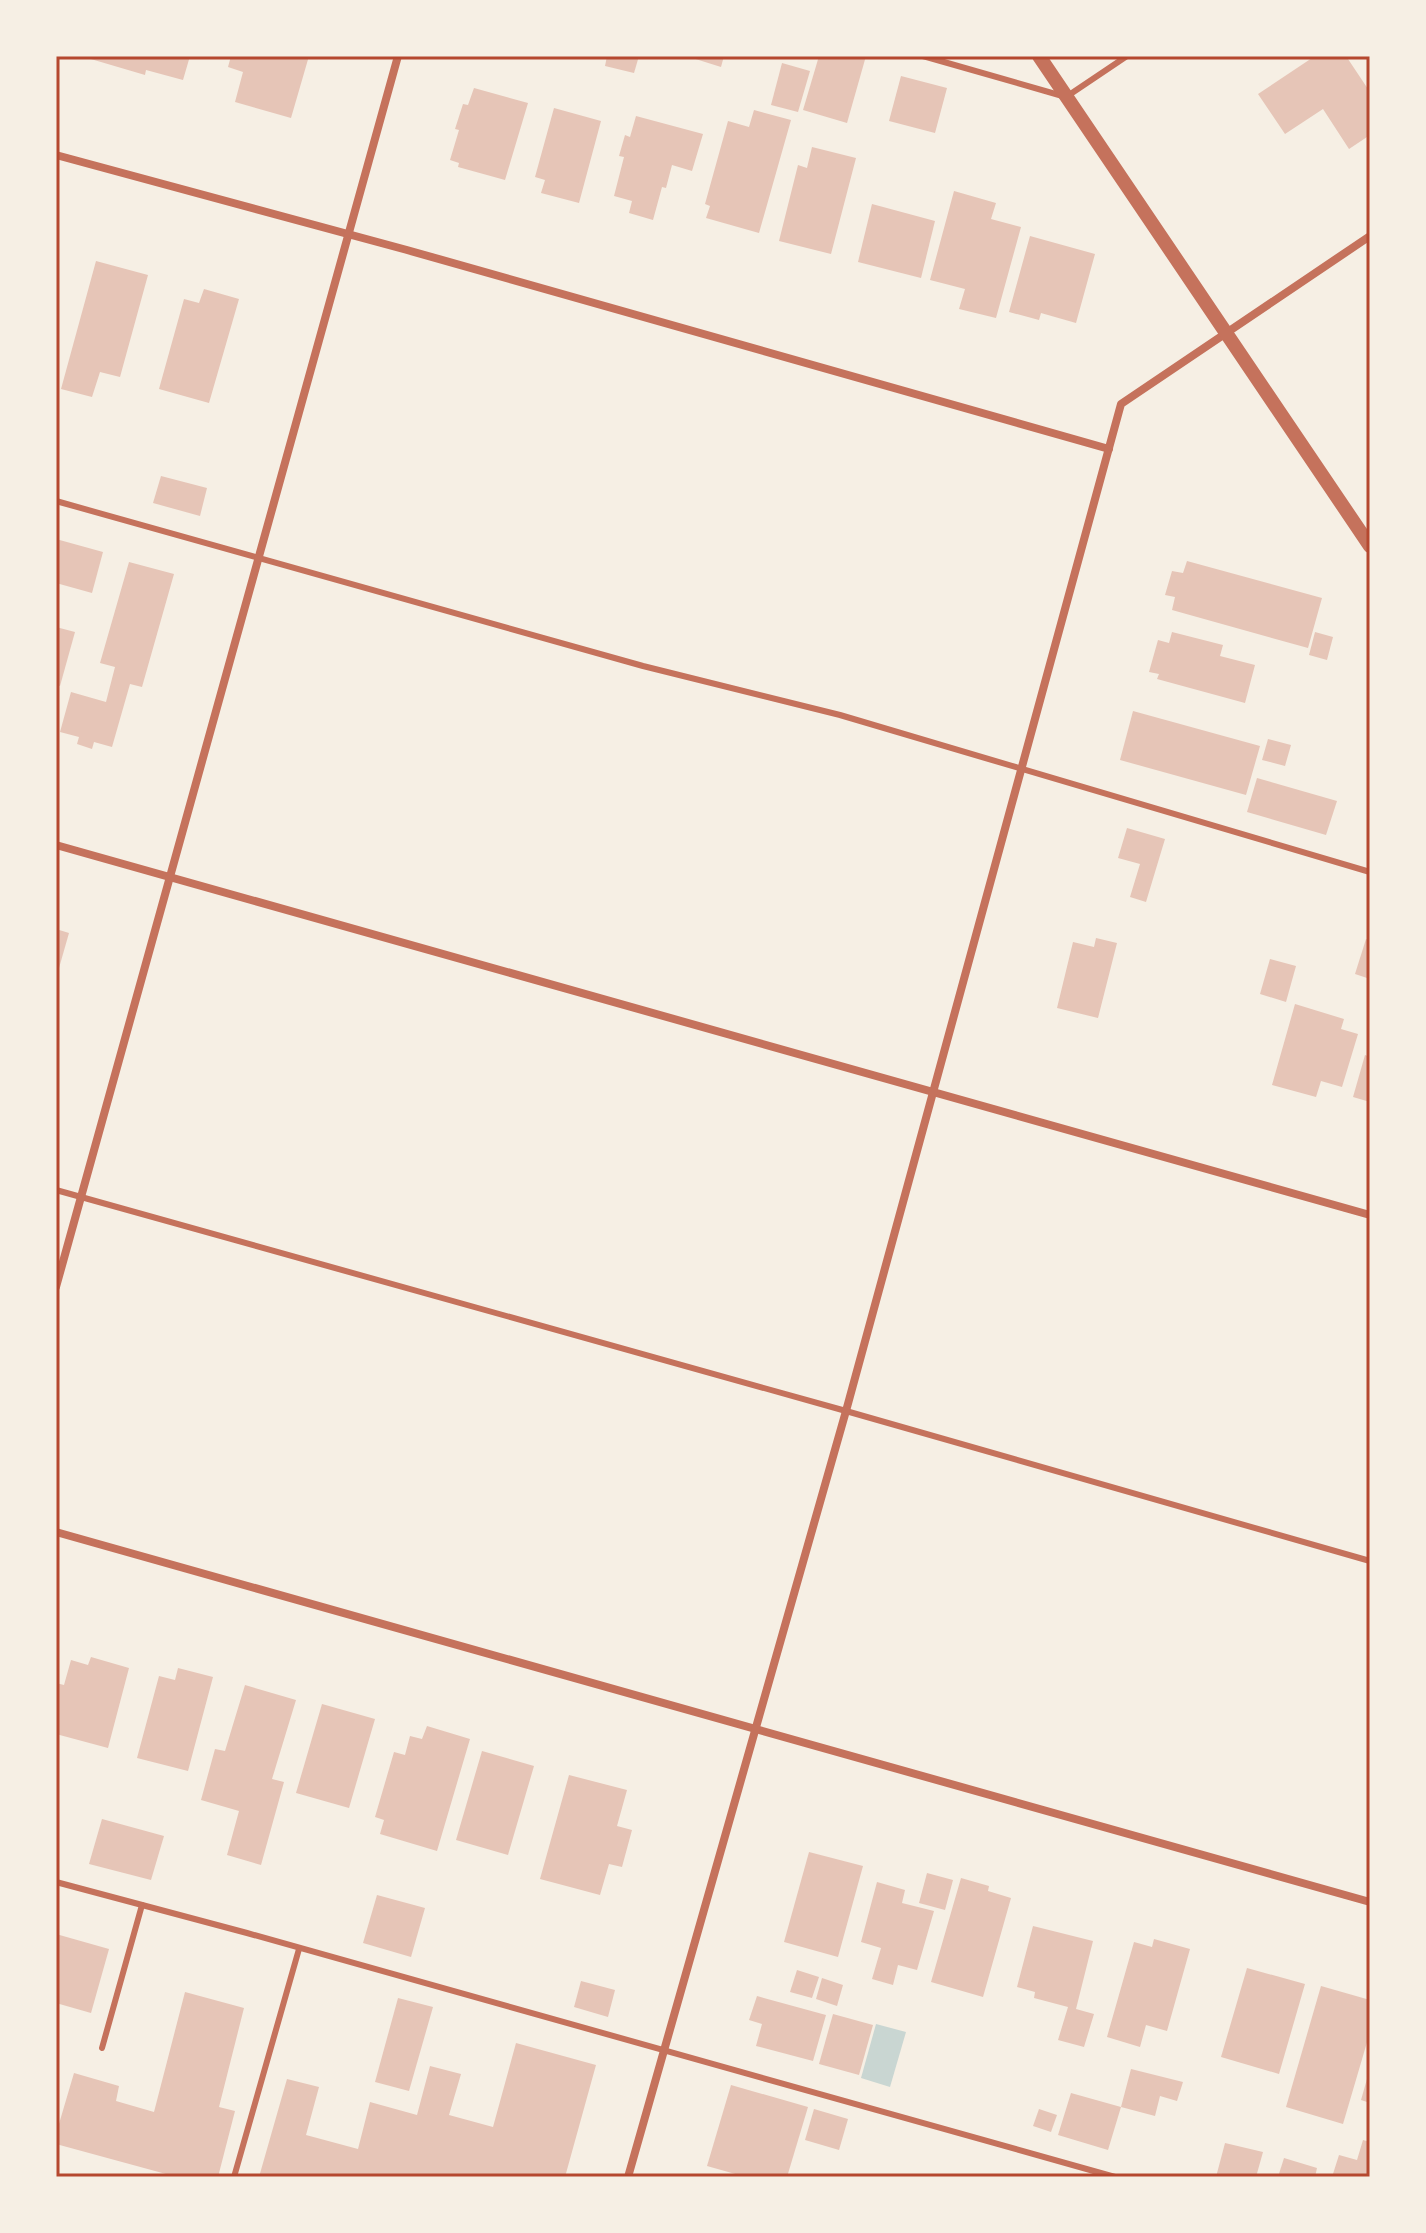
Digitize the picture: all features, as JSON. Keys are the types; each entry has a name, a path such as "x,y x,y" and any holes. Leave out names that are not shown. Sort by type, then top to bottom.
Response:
{"street":[{"path":"56,1287 398,56"},
{"path":"1039,56 1370,546"},
{"path":"56,155 1109,449"},
{"path":"628,2177 846,1411 1121,404 1370,236"},
{"path":"56,845 1370,1215"},
{"path":"56,1532 1370,1902"}],"lane":[{"path":"923,56 1066,97 1127,56"},
{"path":"56,501 643,666 840,715 1370,872"},
{"path":"56,1190 1370,1561"},
{"path":"56,1882 1115,2177"},
{"path":"102,2048 142,1905"},
{"path":"234,2177 299,1949"}],"shaded area":[{"path":"876,2024 906,2032 890,2087 861,2078"}],"building":[{"path":"190,56 183,80 146,70 145,75 84,57"},
{"path":"231,56 309,56 291,118 235,102 243,72 228,67"},
{"path":"607,56 639,56 634,73 605,66"},
{"path":"686,56 724,56 721,67"},
{"path":"819,56 866,56 847,123 803,110"},
{"path":"1315,56 1346,56 1370,92 1370,135 1349,149 1323,109 1285,134 1258,94"},
{"path":"782,63 810,71 798,112 771,105"},
{"path":"901,76 947,88 935,133 889,121"},
{"path":"474,88 528,103 505,180 458,167 459,163 450,160 463,104 468,105"},
{"path":"554,108 601,121 579,203 541,193 545,180 535,177"},
{"path":"754,110 791,120 759,233 706,218 710,206 705,204 728,121 749,127"},
{"path":"636,116 703,134 692,171 672,165 653,220 629,213 632,201 614,196 624,157 619,156 625,135 630,137"},
{"path":"812,147 856,158 831,254 779,241 798,165 807,168"},
{"path":"954,191 996,203 991,219 1021,227 996,318 959,309 965,289 930,280"},
{"path":"872,204 935,221 921,278 858,262"},
{"path":"1030,236 1095,254 1076,323 1041,313 1039,320 1009,312"},
{"path":"96,261 148,275 120,377 100,372 92,397 61,389"},
{"path":"204,289 239,299 209,403 159,389 184,299 199,303"},
{"path":"161,476 207,488 200,516 153,503"},
{"path":"56,539 103,552 92,593 56,583"},
{"path":"1187,561 1322,598 1308,648 1172,610 1175,597 1165,595 1172,571 1183,573"},
{"path":"129,562 174,574 142,687 130,684 112,747 94,742 92,749 77,744 79,737 60,732 71,692 106,702 115,667 100,663"},
{"path":"56,627 75,632 60,686 56,685"},
{"path":"1172,632 1223,645 1220,656 1255,665 1245,703 1157,679 1159,674 1149,672 1158,640 1169,643"},
{"path":"1315,632 1333,637 1327,660 1309,655"},
{"path":"1133,711 1260,746 1246,795 1120,760"},
{"path":"1268,739 1291,745 1285,766 1262,760"},
{"path":"1257,778 1337,801 1326,835 1247,812"},
{"path":"1127,828 1165,839 1146,902 1130,897 1140,864 1118,858"},
{"path":"56,929 69,933 57,975 56,975"},
{"path":"1096,938 1117,943 1098,1018 1057,1008 1073,942 1094,947"},
{"path":"1366,939 1370,941 1370,979 1355,974"},
{"path":"1270,959 1296,966 1286,1002 1260,994"},
{"path":"1295,1004 1344,1019 1341,1029 1358,1034 1342,1087 1321,1081 1316,1097 1272,1085"},
{"path":"1365,1055 1370,1057 1370,1102 1353,1097"},
{"path":"91,1657 129,1668 108,1748 56,1734 56,1683 64,1685 71,1660 88,1665"},
{"path":"178,1668 213,1677 188,1771 137,1758 159,1676 175,1680"},
{"path":"245,1685 296,1700 272,1779 284,1782 261,1865 227,1855 239,1811 201,1800 215,1749 225,1751"},
{"path":"322,1704 375,1719 349,1808 296,1793"},
{"path":"427,1726 470,1739 437,1851 380,1834 384,1820 375,1817 394,1752 405,1755 410,1736 422,1739"},
{"path":"482,1751 534,1766 508,1855 456,1840"},
{"path":"569,1775 627,1790 617,1826 632,1830 622,1867 609,1864 600,1895 540,1879"},
{"path":"102,1819 164,1836 151,1880 89,1864"},
{"path":"809,1852 863,1866 838,1957 784,1942"},
{"path":"927,1873 953,1880 945,1910 919,1903"},
{"path":"961,1878 989,1886 988,1891 1011,1898 983,1997 931,1982"},
{"path":"877,1882 905,1890 902,1903 934,1911 917,1970 898,1965 893,1985 872,1979 881,1948 861,1942"},
{"path":"377,1895 425,1908 411,1957 363,1943"},
{"path":"1033,1926 1093,1941 1076,2009 1094,2014 1084,2047 1058,2040 1068,2007 1034,1998 1035,1992 1017,1987"},
{"path":"56,1934 109,1949 91,2013 56,2003"},
{"path":"1154,1939 1190,1949 1167,2031 1146,2025 1140,2047 1107,2037 1134,1942 1152,1947"},
{"path":"1247,1968 1305,1984 1279,2074 1221,2057"},
{"path":"797,1970 819,1977 812,1998 790,1992"},
{"path":"822,1978 843,1985 837,2006 816,1999"},
{"path":"581,1981 615,1990 608,2017 574,2007"},
{"path":"1321,1986 1370,2000 1370,2032 1343,2124 1286,2107"},
{"path":"185,1992 244,2008 219,2107 235,2111 218,2177 177,2177 56,2144 56,2134 74,2073 119,2086 116,2101 154,2112"},
{"path":"757,1996 826,2015 813,2061 756,2046 762,2024 749,2020"},
{"path":"398,1998 433,2007 409,2091 375,2082"},
{"path":"833,2014 873,2025 859,2075 819,2064"},
{"path":"516,2043 596,2065 565,2177 259,2177 287,2079 319,2087 306,2135 358,2149 370,2102 417,2115 430,2066 461,2074 449,2115 493,2127"},
{"path":"1131,2069 1183,2082 1177,2101 1160,2096 1155,2116 1121,2107"},
{"path":"1370,2072 1370,2103 1361,2100"},
{"path":"731,2085 808,2107 787,2177 746,2177 707,2166"},
{"path":"1071,2093 1121,2107 1108,2150 1058,2135"},
{"path":"814,2109 848,2119 839,2150 805,2140"},
{"path":"1039,2109 1057,2115 1051,2132 1033,2126"},
{"path":"1363,2140 1370,2142 1370,2177 1332,2177 1339,2155 1357,2160"},
{"path":"1225,2143 1263,2152 1256,2177 1216,2177"},
{"path":"1284,2158 1317,2168 1315,2177 1278,2177"}]}
